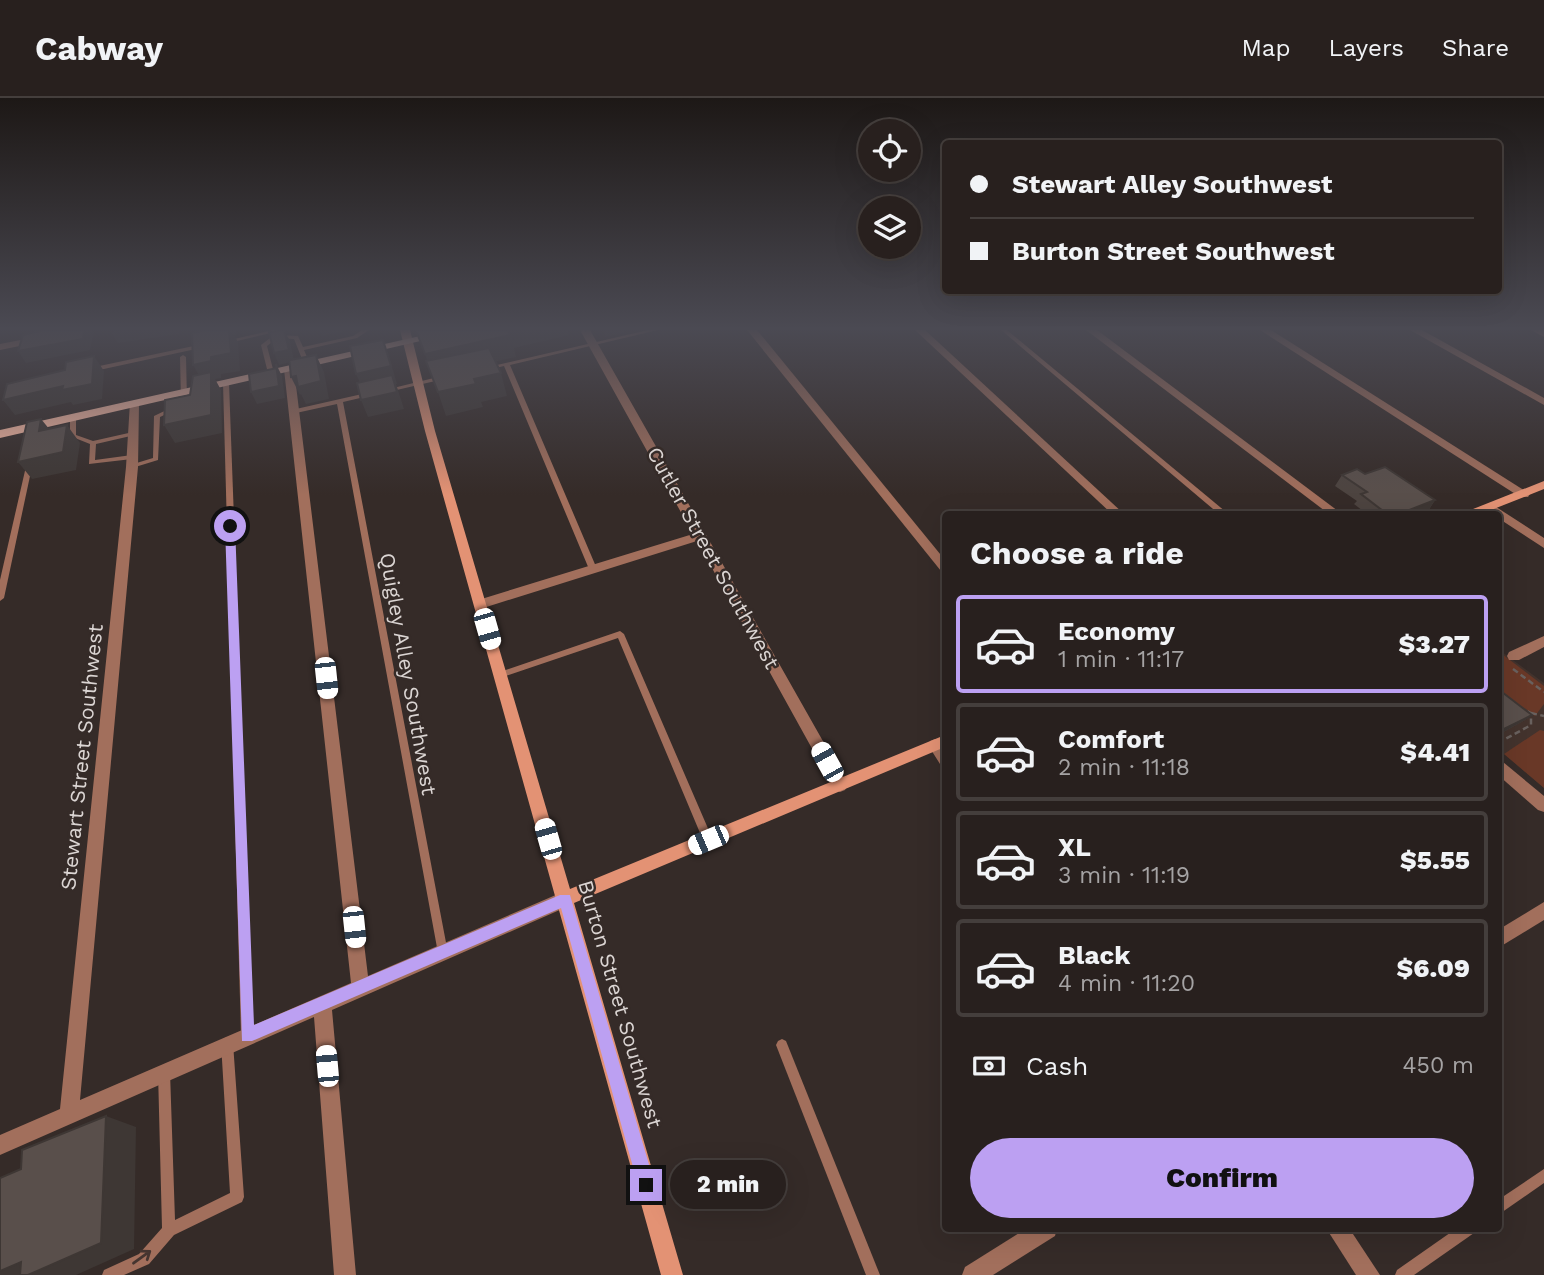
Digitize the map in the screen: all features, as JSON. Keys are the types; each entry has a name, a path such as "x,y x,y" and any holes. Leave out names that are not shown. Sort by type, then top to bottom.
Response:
{"main road":[{"path":"0,435 37,430 74,418 218,385"},
{"name":"Burton Street Southwest","path":"418,385 672,1275"},
{"path":"1480,511 1544,485"},
{"path":"565,899 940,743"}],"street":[{"path":"292,385 361,989"},
{"name":"Cutler Street Southwest","path":"616,385 840,785"},
{"path":"797,385 942,564"},
{"path":"979,385 1115,511"},
{"path":"1164,385 1332,511"},
{"path":"1352,385 1524,494"},
{"path":"1513,385 1544,402"},
{"name":"Stewart Street Southwest","path":"69,1114 132,461 134,404"},
{"path":"1490,507 1496,511"},
{"path":"1502,515 1544,544"},
{"path":"480,604 700,536"},
{"path":"1514,656 1544,641"},
{"path":"1502,768 1544,805"},
{"path":"0,1145 227,1043 361,989 565,899"},
{"path":"1502,937 1544,911"},
{"path":"322,1005 345,1275"},
{"path":"973,1275 1041,1232"},
{"path":"1339,1232 1369,1275"}],"lane":[{"path":"93,443 91,463 156,459 157,416 184,405 184,385"},
{"path":"226,385 247,1036"},
{"path":"296,411 409,385"},
{"path":"515,385 593,569"},
{"path":"1069,385 1219,511"},
{"name":"Quigley Alley Southwest","path":"340,401 443,953"},
{"path":"74,418 73,436 93,443 133,434"},
{"path":"0,598 31,458"},
{"path":"500,675 620,634 708,840"},
{"path":"109,1275 144,1258 169,1230 237,1196 227,1043"},
{"path":"782,1045 873,1275"},
{"path":"164,1072 169,1230"},
{"path":"1502,1205 1544,1175"},
{"path":"1402,1275 1463,1232"}],"path":[{"path":"1528,681 1544,692"},
{"path":"1517,706 1544,716"},
{"path":"1502,741 1531,725 1531,713"}],"shaded area":[{"path":"1502,652 1544,683 1544,788 1502,755"},
{"path":"1502,654 1544,686 1544,704 1535,716 1502,694"},
{"path":"1540,730 1544,731 1544,788 1504,754"}],"building":[{"path":"7,385 87,385 62,390 63,386 3,400"},
{"path":"192,385 211,385 211,415 164,425 165,400 190,395"},
{"path":"250,385 279,385 279,386 251,392"},
{"path":"357,385 395,385 397,392 361,400"},
{"path":"435,385 472,385 438,392"},
{"path":"41,419 39,431 67,425 63,452 18,462 27,422"},
{"path":"1385,467 1435,500 1407,511 1383,511 1361,494 1367,492 1342,475 1357,469 1365,474"},
{"path":"1502,692 1532,715 1502,728"},
{"path":"106,1116 101,1243 28,1275 20,1275 21,1262 0,1271 0,1178 21,1169 22,1150"}],"route":[{"path":"230,526 247,1036 565,899 646,1185"}]}
